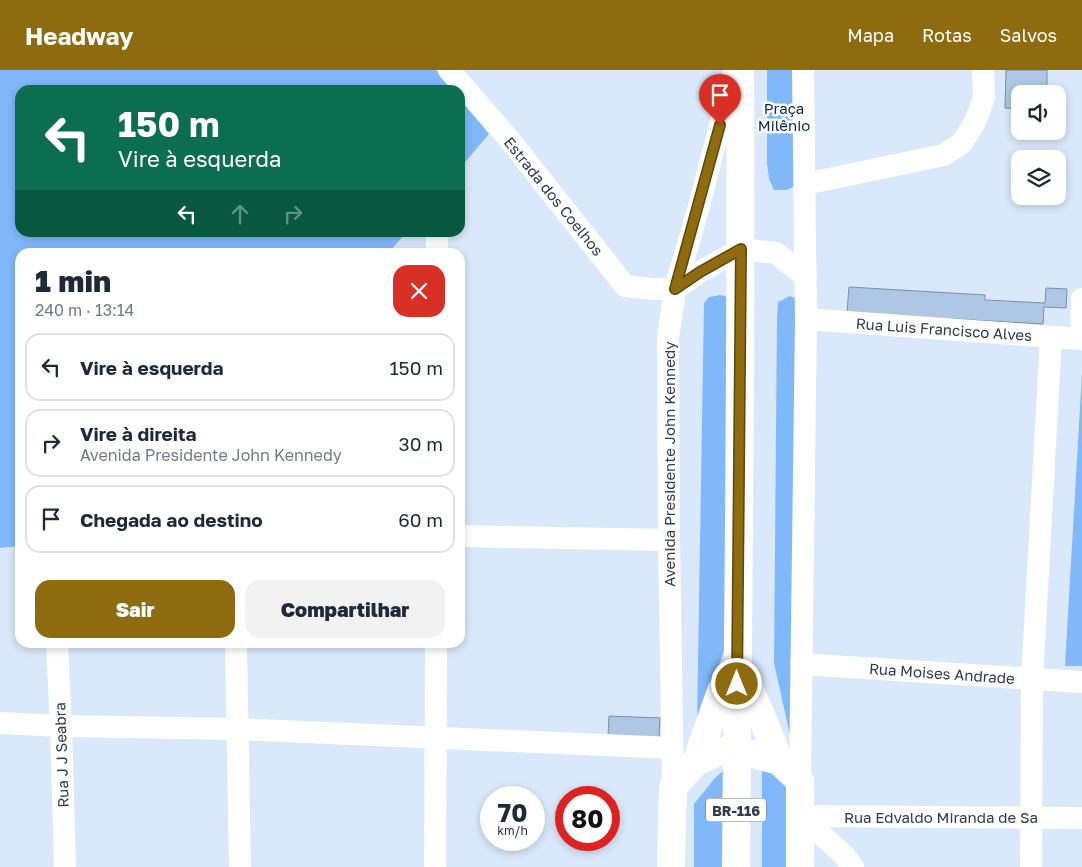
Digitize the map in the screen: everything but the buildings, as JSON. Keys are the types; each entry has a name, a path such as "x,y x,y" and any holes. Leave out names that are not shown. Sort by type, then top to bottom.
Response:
{"main road":[{"name":"BR-116","path":"736,867 741,249 740,70"},
{"path":"696,762 721,691 737,668 751,689 779,761 800,781 800,867"},
{"path":"673,787 696,762 719,750 779,761"},
{"name":"Avenida Presidente John Kennedy","path":"672,867 673,787"}],"street":[{"name":"Estrada dos Coelhos","path":"449,70 462,85"},
{"name":"Avenida Presidente John Kennedy","path":"673,787 668,338 675,289 734,70"},
{"path":"800,781 806,319 803,70"},
{"path":"805,184 944,156 962,143 975,122 984,98 983,70"},
{"name":"Estrada dos Coelhos","path":"465,88 509,139 625,286 675,289"},
{"path":"675,289 700,272 741,249 776,253 806,277"},
{"path":"1081,339 1082,299"},
{"name":"Rua Luis Francisco Alves","path":"806,319 1081,339"},
{"path":"1031,867 1032,679 1051,337"},
{"path":"465,536 669,540"},
{"name":"Rua J J Seabra","path":"56,648 61,726 65,867"},
{"path":"236,648 240,867"},
{"path":"435,867 436,648"},
{"name":"Rua Moises Andrade","path":"801,664 1082,682"},
{"path":"0,723 237,729 672,748"},
{"path":"800,816 844,855 853,867"},
{"name":"Rua Edvaldo Miranda de Sa","path":"800,816 1082,818"}],"green space":[{"path":"0,70 436,70 449,85 15,85 15,237 402,237 393,248 15,248 15,546 0,548"},
{"name":"Praça Milênio","path":"767,70 802,70 795,186 787,190 774,190 769,179 767,163"},
{"path":"465,105 489,134 465,162"},
{"path":"720,295 728,297 733,305 724,651 697,724 704,303 709,297"},
{"path":"790,296 803,302 790,735 774,663 777,317 778,302"},
{"path":"1082,373 1082,666 1065,666"},
{"path":"762,765 789,788 795,867 762,867"},
{"path":"735,768 732,867 694,867 694,804 715,778 723,771"}],"route":[{"path":"720,125 675,289 719,260 741,249 737,684"}]}
